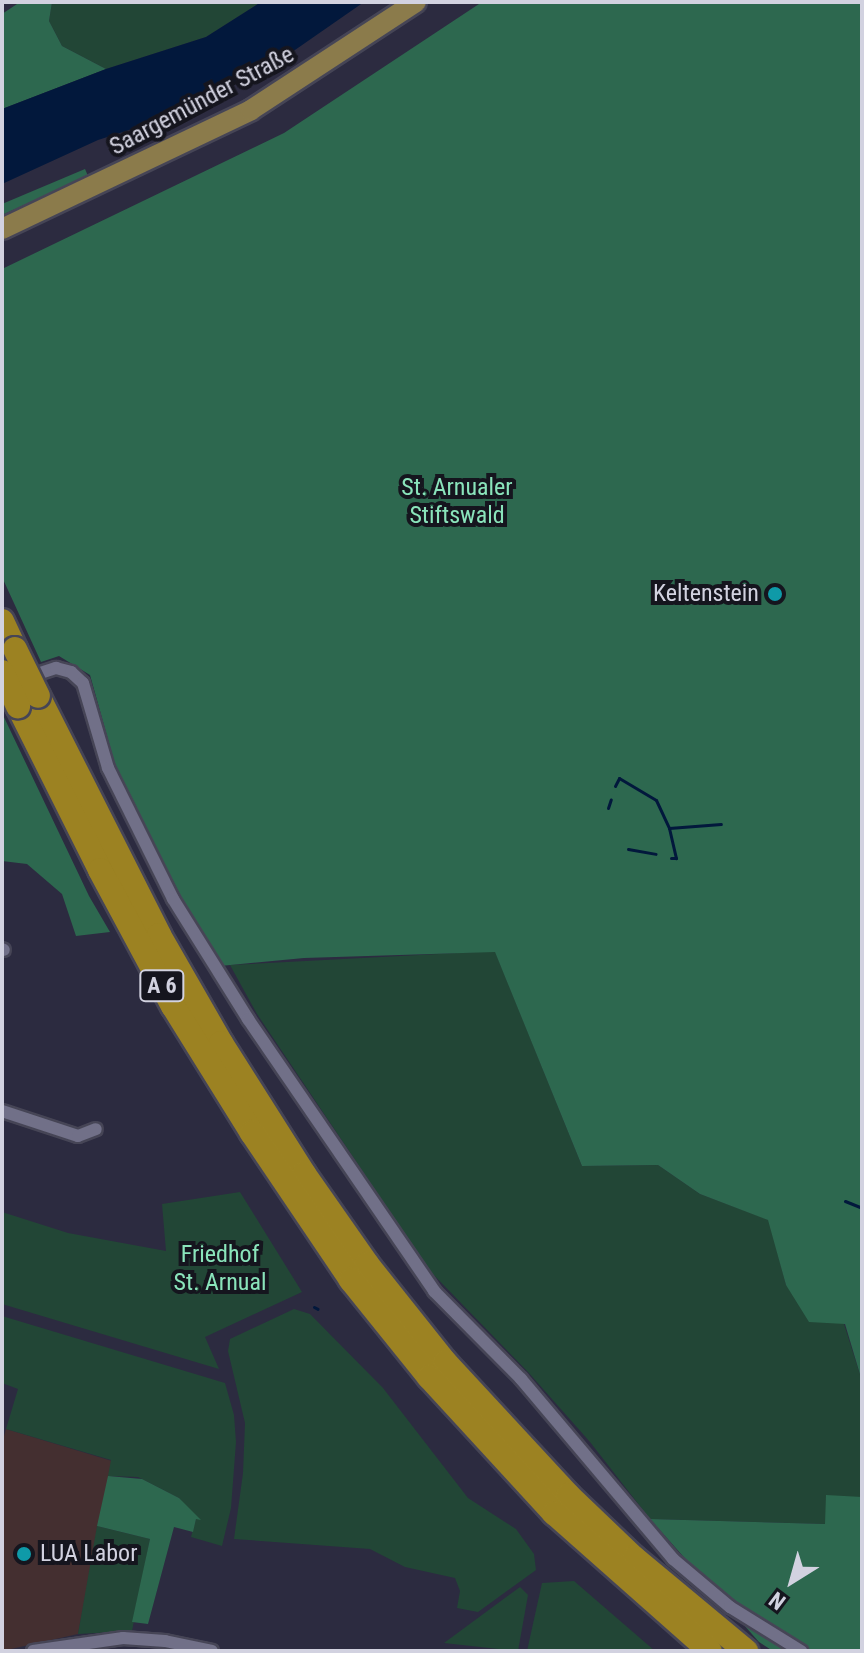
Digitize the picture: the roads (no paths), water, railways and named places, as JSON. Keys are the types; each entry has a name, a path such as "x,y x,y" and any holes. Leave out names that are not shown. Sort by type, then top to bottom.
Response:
{"highway":[{"name":"A 6","path":"2,621 15,649 28,701 100,870 173,1006 268,1158 340,1245 429,1377 554,1513 710,1651"},
{"name":"A 6","path":"2,672 28,701"},
{"name":"A 6","path":"359,1272 557,1484 634,1558 746,1651"}],"main road":[{"name":"Saargemünder Straße","path":"2,229 251,110 416,2"}],"street":[{"path":"2,685 51,669 71,672 83,683 118,791 187,922 422,1275 521,1379 673,1559 754,1625 801,1651"},
{"path":"2,1111 78,1136 96,1129"},
{"path":"33,1651 123,1638 212,1651"}],"water":[{"path":"261,2 364,2 282,59 195,103 160,120 98,140 2,184 2,109 106,69 206,37"}],"waterway":[{"path":"615,786 619,778 656,800 669,828 676,858 671,858"},
{"path":"608,808 611,799"},
{"path":"669,828 721,824"},
{"path":"628,849 656,854"},
{"path":"845,1201 862,1208"},
{"path":"314,1307 318,1309"}],"place":[{"name":"Keltenstein","path":"775,594"},
{"name":"LUA Labor","path":"24,1554"}],"park label":[{"name":"St. Arnualer Stiftswald","path":"457,502"},
{"name":"Friedhof St. Arnual","path":"220,1269"}]}
